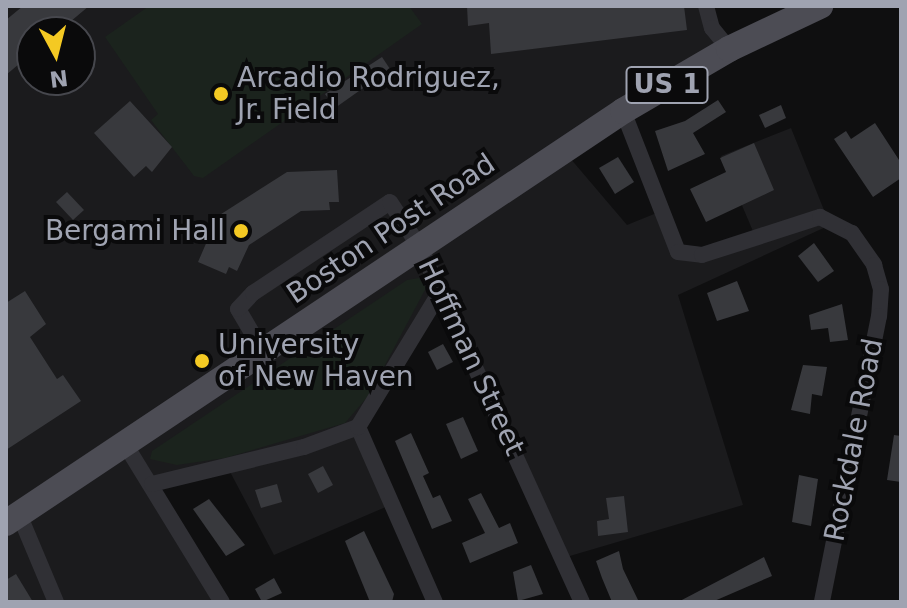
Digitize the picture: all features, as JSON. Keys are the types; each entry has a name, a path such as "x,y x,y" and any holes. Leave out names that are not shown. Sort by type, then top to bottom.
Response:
{"main road":[{"name":"Boston Post Road","path":"12,518 421,249 623,111 729,49 820,6"}],"street":[{"path":"706,6 712,28 729,49"},
{"name":"Rockdale Road","path":"623,111 678,252 710,253 812,217 837,222 852,233 874,265 881,289 822,598"},
{"name":"Hoffman Street","path":"264,353 238,309 326,243 390,202 421,249 582,602"},
{"path":"152,484 304,447 358,427 440,292"},
{"path":"358,427 435,602"},
{"path":"125,444 222,602"},
{"path":"12,518 56,602"},
{"path":"805,602 822,598"}],"shaded area":[{"name":"University of New Haven","path":"6,6 706,6 729,49 564,151 627,225 659,212 678,252 755,236 721,156 791,128 830,225 678,295 743,505 563,558 440,293 358,427 395,503 274,555 228,468 153,484 218,597 208,602 6,602"},
{"name":"Arcadio Rodriguez, Jr. Field","path":"149,6 409,6 422,24 203,178 194,176 151,120 158,114 105,37"},
{"path":"419,278 426,288 369,395 345,423 225,458 177,465 150,459 152,451 407,280"}],"building":[{"path":"23,6 89,6 77,16 16,16 16,67 6,75 6,20"},
{"path":"467,6 684,6 687,30 491,54 489,23 468,26"},
{"path":"382,57 390,69 335,108 325,94"},
{"path":"718,100 726,112 693,133 705,154 668,171 655,131 685,121"},
{"path":"130,101 172,147 152,172 146,166 134,177 94,133"},
{"path":"781,105 786,118 765,128 759,115"},
{"path":"875,123 901,163 901,178 873,197 834,139 846,131 851,139"},
{"path":"754,143 774,190 706,222 690,189 726,172 720,158"},
{"path":"618,157 634,182 615,194 599,168"},
{"name":"Bergami Hall","path":"337,170 339,202 329,202 330,210 301,211 249,245 237,271 229,267 226,274 198,262 218,216 287,172"},
{"path":"67,192 84,210 73,220 56,202"},
{"path":"814,243 834,271 818,282 798,256"},
{"path":"737,281 749,311 717,321 707,293"},
{"path":"25,291 46,324 30,337 57,379 63,375 81,401 6,450 6,303"},
{"path":"842,304 848,340 830,342 828,328 811,330 809,315"},
{"path":"443,344 453,362 437,370 428,352"},
{"path":"803,365 827,367 822,396 812,394 810,414 791,410"},
{"path":"463,417 478,451 461,459 446,424"},
{"path":"411,433 429,473 423,476 433,498 440,495 452,521 432,529 395,441"},
{"path":"894,435 901,436 901,482 887,480"},
{"path":"323,466 333,485 318,493 308,474"},
{"path":"799,475 818,479 811,526 792,522"},
{"path":"277,484 282,502 261,508 255,490"},
{"path":"481,493 499,528 510,523 518,543 470,563 462,543 485,533 468,499"},
{"path":"624,496 628,532 598,536 597,521 609,519 606,498"},
{"path":"209,499 245,545 226,556 193,509"},
{"path":"364,531 394,594 392,602 370,602 345,541"},
{"path":"619,551 623,569 639,602 612,602 602,578 596,561"},
{"path":"764,557 772,576 712,602 678,602"},
{"path":"531,565 543,594 518,601 513,572"},
{"path":"16,574 33,602 6,602 6,580"},
{"path":"274,578 282,593 262,602 255,589"}],"place":[{"name":"Arcadio Rodriguez, Jr. Field","path":"221,94"},
{"name":"Bergami Hall","path":"241,231"},
{"name":"University of New Haven","path":"202,361"}]}
